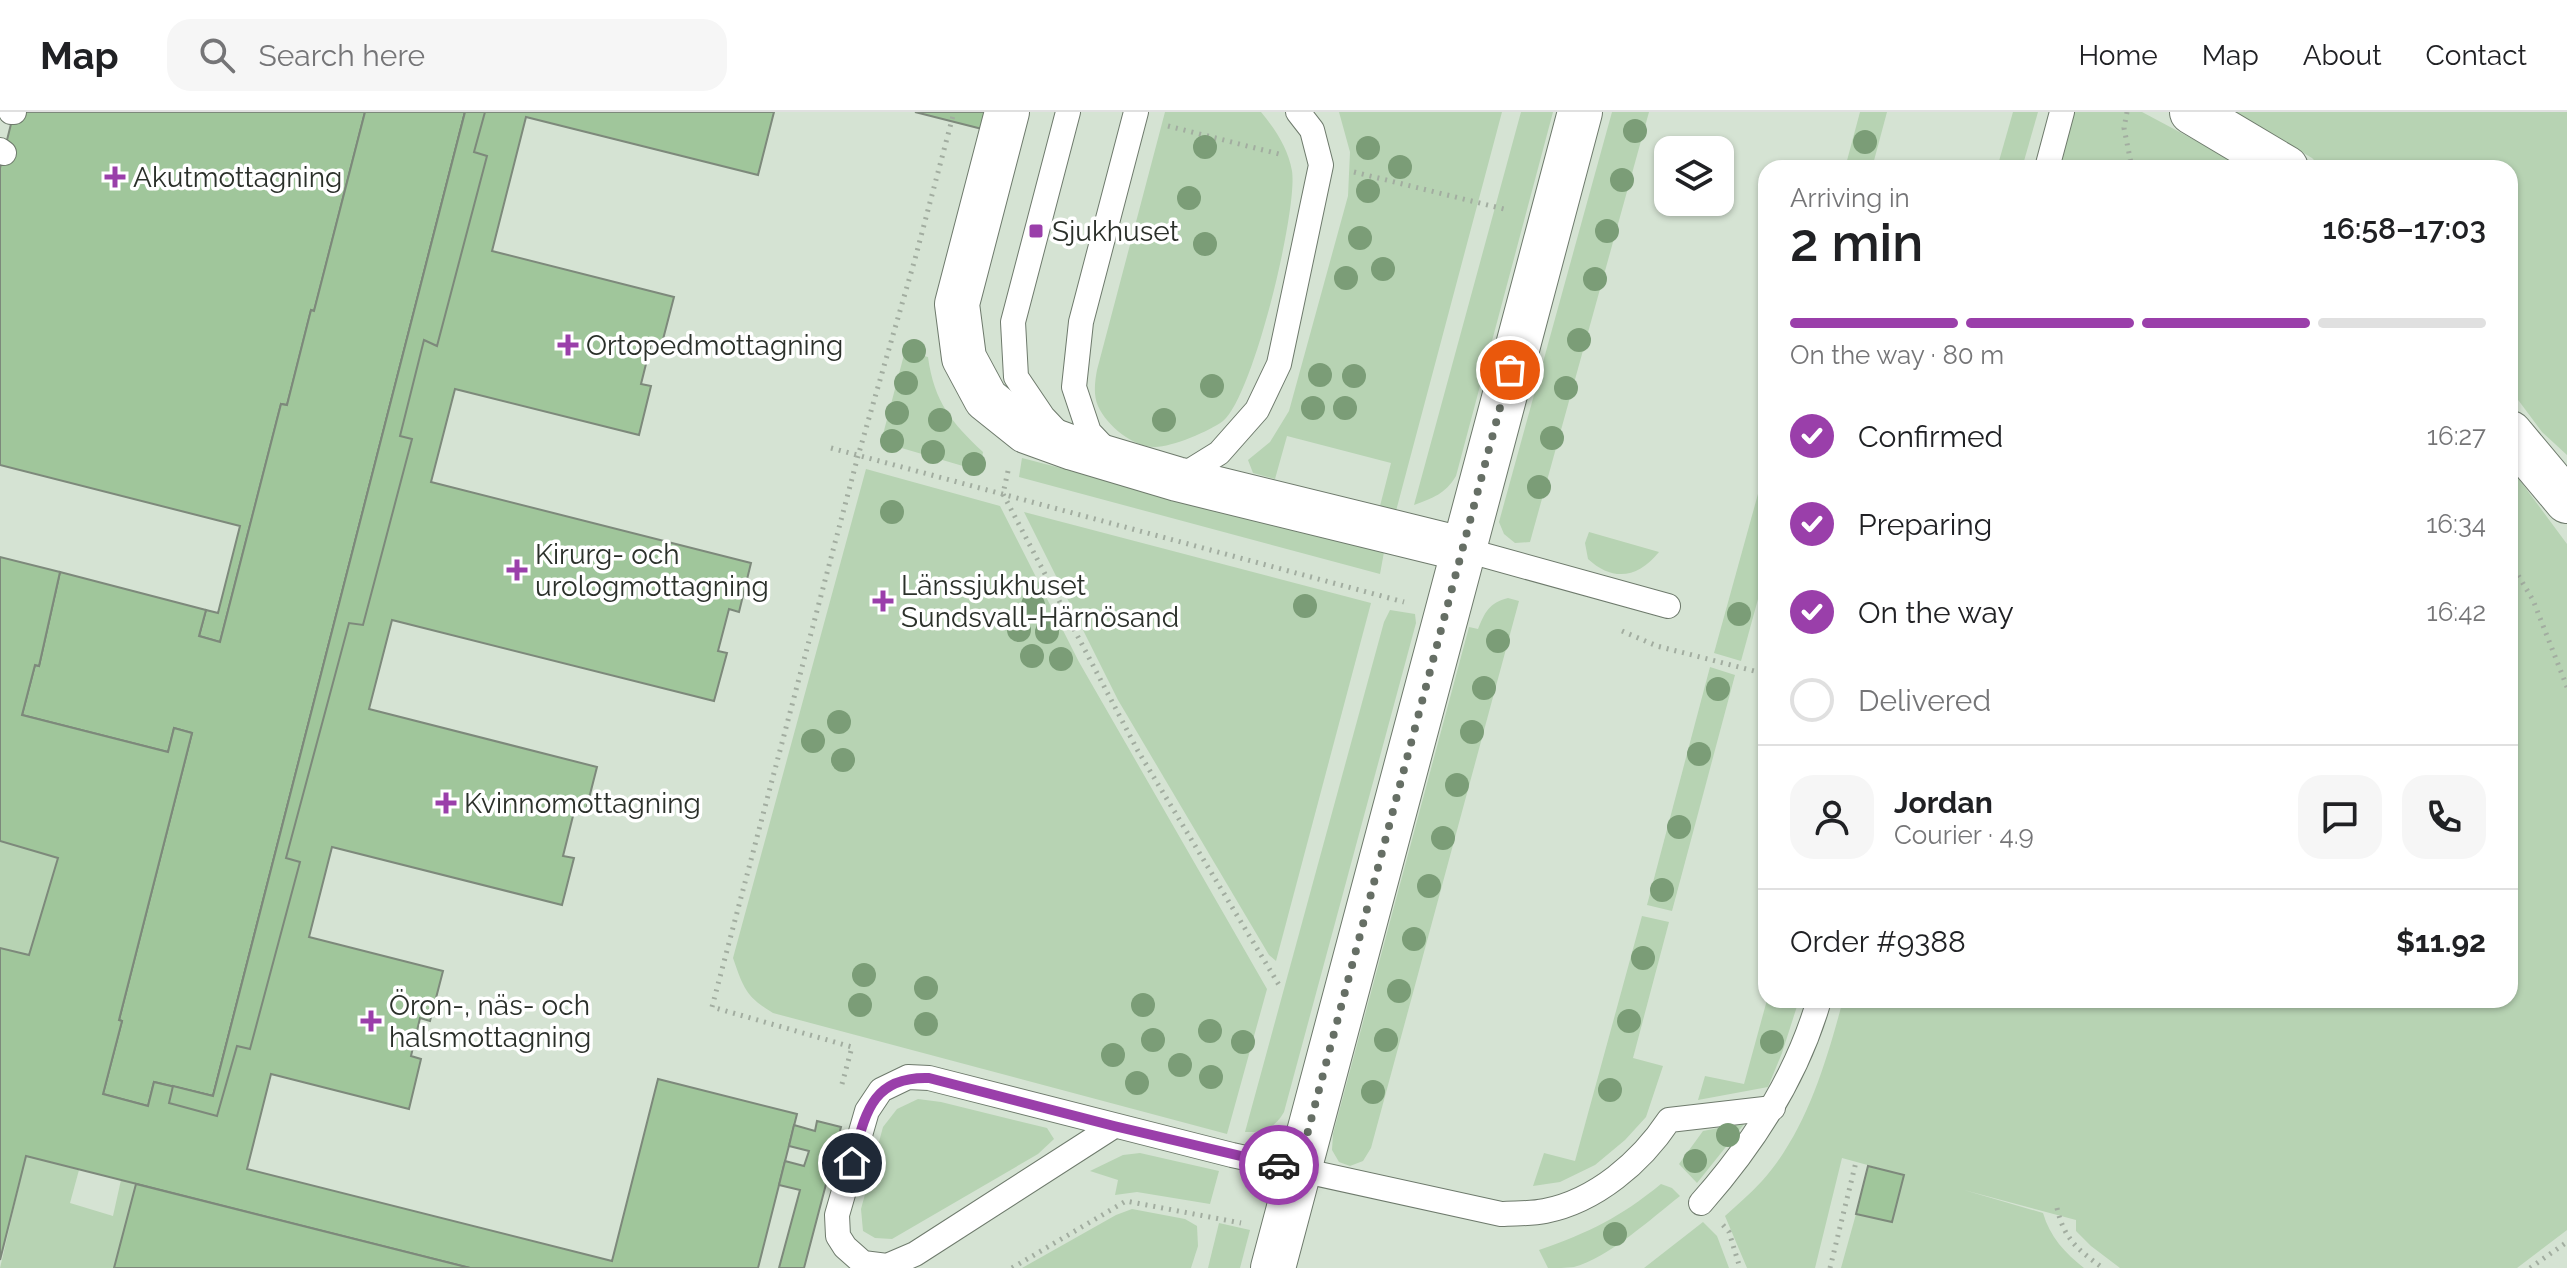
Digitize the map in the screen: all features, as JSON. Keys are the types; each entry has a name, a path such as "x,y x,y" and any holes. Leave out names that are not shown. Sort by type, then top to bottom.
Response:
{"street":[{"path":"1007,112 957,304 964,358 986,399 1026,431 1073,448 1177,479 1462,549"},
{"path":"1273,1268 1580,112"},
{"path":"2192,112 2273,160"},
{"path":"2518,443 2567,501"}],"lane":[{"path":"1068,112 1013,322 1016,377 1043,417 1073,448"},
{"path":"1117,461 1089,432 1074,387 1081,322 1136,112"},
{"path":"1177,479 1219,453 1257,410 1279,364 1321,165 1312,130 1298,112"},
{"path":"2049,160 2062,112"},
{"path":"1462,549 1668,606"},
{"path":"1701,1203 1735,1165 1773,1108 1795,1065 1816,1008"},
{"path":"1114,1126 915,1254 887,1266 863,1263 838,1236 837,1215 867,1111 881,1090 908,1077 929,1078 1114,1126 1501,1214 1546,1211 1597,1192 1653,1143 1669,1120 1773,1108"}],"path":[{"path":"852,1047 712,1007 858,456 954,112"},
{"path":"2127,112 2124,128 2130,160"},
{"path":"915,259 918,274"},
{"path":"831,448 1445,612"},
{"path":"1010,464 1003,494 1138,751 1279,985"},
{"path":"2518,575 2533,600 2567,687"},
{"path":"1614,623 1626,634 1657,646 1758,672"},
{"path":"1830,1268 1856,1162"},
{"path":"1012,1268 1126,1201 1250,1225"},
{"path":"2057,1208 2061,1228 2078,1249 2103,1268"},
{"path":"2530,1268 2567,1242"}],"green space":[{"path":"1165,112 1261,112 1287,154 1292,171 1292,192 1271,302 1260,342 1235,405 1223,421 1209,429 1181,441 1155,447 1138,443 1114,428 1098,406 1095,388 1097,370"},
{"path":"1339,112 1502,112 1396,511 1380,506 1391,463 1287,436 1275,479 1253,473 1248,460 1270,442 1289,411 1348,196 1350,152"},
{"path":"1521,112 1553,112 1456,476 1438,495 1414,505"},
{"path":"1612,112 1649,112 1530,542 1515,543 1504,534 1499,522"},
{"path":"1860,112 1887,112 1874,160 1847,160"},
{"path":"2013,112 2038,112 2024,160 1999,160"},
{"path":"2074,112 2142,112 2232,160 2062,160"},
{"path":"2234,112 2567,112 2567,455 2542,432 2518,400 2518,160 2312,158"},
{"path":"905,351 928,357 935,387 946,410 983,452 980,471 881,442"},
{"path":"1022,458 1384,552 1380,574 1019,477"},
{"path":"866,469 1000,506 1079,662 1267,989 1227,1134 773,1013 757,1002 743,984 733,958"},
{"path":"2518,478 2567,544 2567,1230 2517,1268 2120,1268 2076,1231 2076,1220 1964,1190 2043,1213 2059,1244 2084,1268 1841,1268 1856,1214 1892,1222 1904,1175 1842,1158 1815,1268 1747,1268 1725,1216 1762,1181 1791,1141 1813,1096 1841,1008 2518,1008"},
{"path":"1758,494 1758,599 1741,661 1714,653"},
{"path":"1024,512 1371,603 1276,961 1269,955 1118,700"},
{"path":"1589,532 1659,552 1634,572 1616,574 1588,559 1585,543"},
{"path":"1508,598 1519,601 1371,1148 1363,1161 1350,1166 1339,1162 1332,1150 1333,1134 1469,627 1478,629 1488,609"},
{"path":"1390,610 1415,614 1416,623 1284,1112 1268,1128 1245,1132 1384,622"},
{"path":"1710,667 1735,675 1672,911 1647,905"},
{"path":"0,841 58,858 29,955 0,948"},
{"path":"1642,916 1669,922 1633,1058 1663,1066 1646,1117 1595,1165 1560,1182 1533,1186 1544,1153 1575,1161"},
{"path":"1765,1008 1796,1008 1768,1087 1698,1100 1705,1076 1744,1084"},
{"path":"918,1099 1047,1128 1054,1139 1038,1154 892,1239 875,1238 863,1231 861,1209 883,1127 897,1109"},
{"path":"1745,1123 1697,1183 1679,1164 1703,1131"},
{"path":"1140,1153 1219,1171 1210,1204 1137,1192 1115,1195 1118,1180 1090,1171 1123,1155"},
{"path":"26,1156 79,1170 70,1203 113,1216 121,1180 136,1184 114,1268 0,1268"},
{"path":"1661,1184 1672,1188 1680,1196 1629,1236 1587,1262 1574,1267 1548,1268 1539,1250 1603,1223"},
{"path":"1132,1209 1185,1219 1197,1226 1198,1246 1191,1268 1022,1268 1116,1215"},
{"path":"1703,1222 1717,1236 1729,1268 1644,1268"},
{"path":"1219,1223 1250,1230 1240,1268 1208,1268"}],"building":[{"path":"14,112 365,112 287,405 281,404 220,642 199,636 206,610 218,613 240,526 0,465 0,168"},
{"path":"365,112 465,112 213,1096 154,1082 148,1106 103,1094 192,733 174,728 168,752 22,715 35,665 39,666 60,572 206,610 199,636 220,642 281,404 287,405"},
{"path":"465,112 774,112 758,175 526,117 492,251 674,297 661,347 651,344 641,384 651,386 639,435 455,389 431,482 751,563 739,612 729,609 718,651 727,653 714,701 392,620 369,709 597,767 585,814 574,812 563,856 574,858 562,905 332,847 309,937 443,971 430,1021 420,1018 411,1056 421,1059 409,1109 271,1074 247,1169 612,1261 658,1079 797,1114 758,1268 470,1268 26,1156 0,1260 0,948 29,955 58,858 0,841 0,557 60,572 39,666 35,665 22,715 168,752 174,728 192,733 103,1094 148,1106 154,1082 213,1096"},
{"path":"465,112 485,112 474,152 487,156 437,346 424,340 400,436 412,439 363,625 349,623 286,858 300,862 250,1049 237,1046 217,1116 169,1103 173,1086 213,1096"},
{"path":"915,112 995,112 990,131"},
{"path":"817,1121 841,1127 804,1268 779,1268 800,1190 779,1185 785,1161 804,1166 809,1151 789,1146 794,1125 815,1131"},
{"path":"1868,1166 1904,1175 1892,1222 1856,1214"},
{"path":"136,1184 470,1268 114,1268"}],"way so far":[{"path":"1279,1165 1298,1169 1510,370"}],"place":[{"name":"Akutmottagning","path":"115,177"},
{"name":"Sjukhuset","path":"1036,231"},
{"name":"Ortopedmottagning","path":"568,345"},
{"name":"Kirurg- och urologmottagning","path":"517,570"},
{"name":"Länssjukhuset Sundsvall-Härnösand","path":"883,601"},
{"name":"Kvinnomottagning","path":"446,803"},
{"name":"Öron-, näs- och halsmottagning","path":"371,1021"}],"route":[{"path":"852,1163 867,1111 881,1090 908,1077 929,1078 1279,1165"}]}
